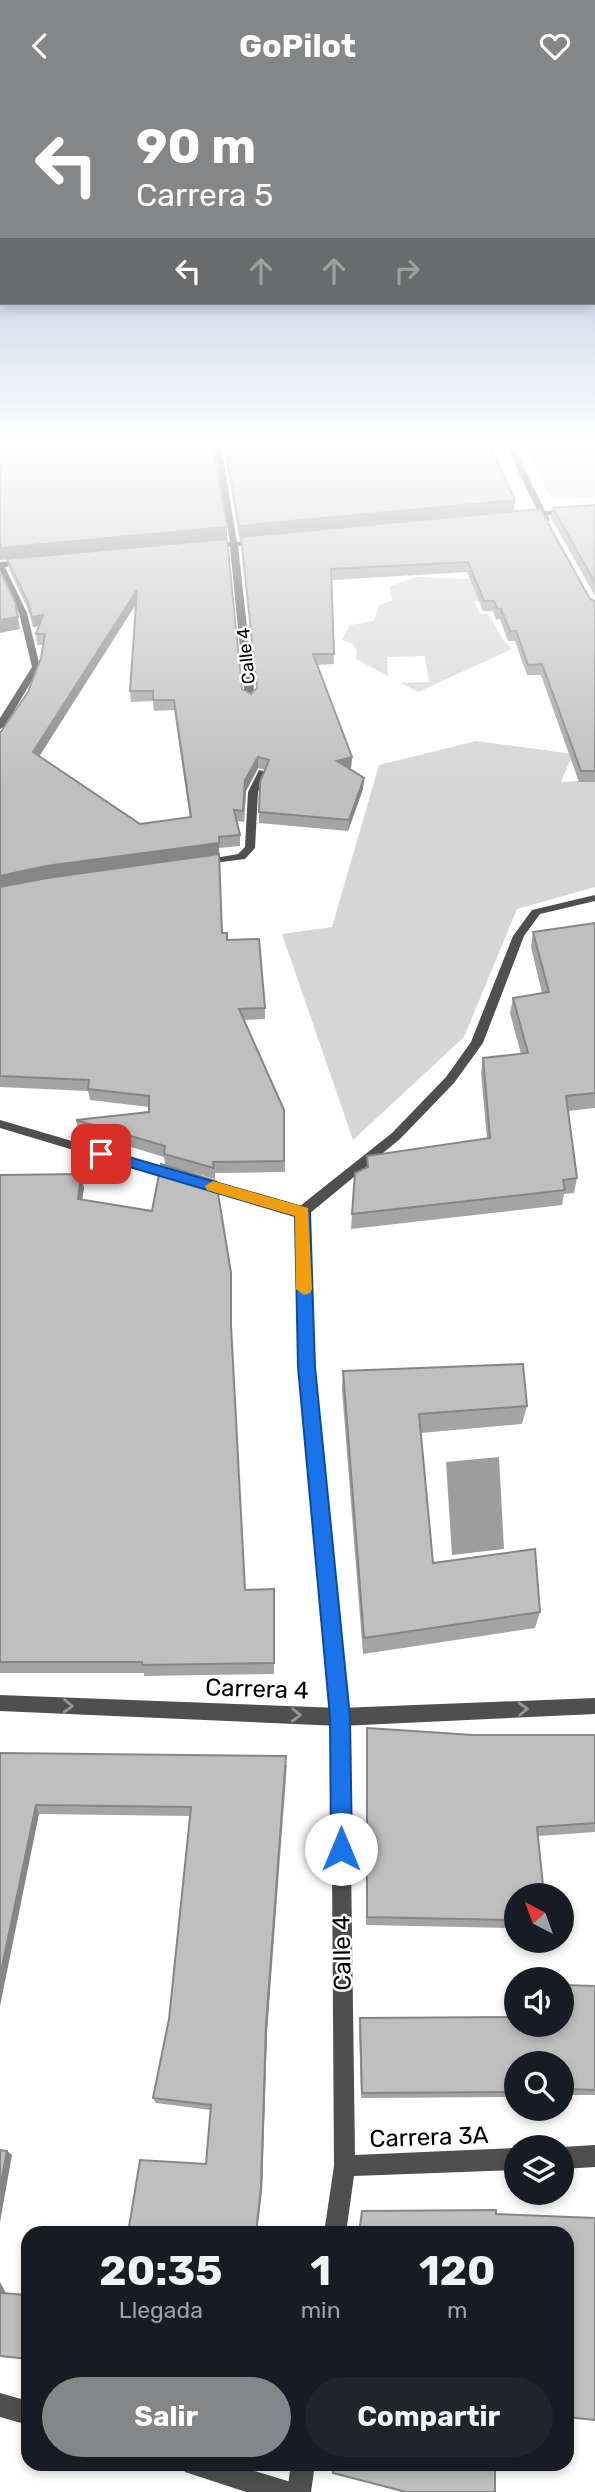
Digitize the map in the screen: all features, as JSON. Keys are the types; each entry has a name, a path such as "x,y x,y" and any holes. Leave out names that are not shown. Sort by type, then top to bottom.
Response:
{"street":[{"name":"Calle 4","path":"235,558 250,699"},
{"path":"0,726 36,667 23,613 0,565 42,561"},
{"path":"186,865 241,857 250,848 253,792 262,772"},
{"path":"0,1124 302,1212 396,1136 450,1080 477,1042 519,936 536,912 595,898"},
{"name":"Calle 4","path":"302,1212 306,1367 340,1717 345,2166 336,2226"},
{"name":"Carrera 4","path":"0,1703 340,1717 595,1706"},
{"path":"574,2157 595,2156"},
{"name":"Carrera 3A","path":"345,2166 504,2159"},
{"path":"0,2405 21,2411"},
{"path":"217,2471 285,2492"},
{"path":"299,2492 302,2471"}],"shaded area":[{"path":"417,577 474,579 484,600 474,601 480,614 488,614 512,649 418,692 401,683 429,682 425,656 387,657 388,676 356,659 357,651 353,644 342,640 350,625 374,621 379,605 392,601 390,586"},
{"path":"476,741 573,754 561,782 595,780 595,887 517,909 464,1037 353,1140 282,934 332,927 379,765"},
{"path":"499,1457 504,1549 452,1555 446,1462"}],"building":[{"path":"229,558 242,689 251,694 257,688 243,558 567,558 590,599 595,601 595,771 581,771 542,664 528,665 516,631 510,631 501,609 498,609 494,601 484,601 468,562 331,569 334,654 313,654 352,757 337,761 364,778 349,820 259,812 260,782 269,760 258,757 245,780 243,811 234,810 240,835 219,837 219,843 46,866 0,876 0,733 28,692 41,658 45,634 36,634 43,615 32,617 28,602 7,559","holes":["137,590 130,691 153,691 153,700 174,700 191,817 140,824 33,752"]},
{"path":"581,558 595,558 595,583"},
{"path":"0,571 15,602 18,617 0,620"},
{"path":"219,854 222,933 227,933 227,940 259,939 265,1008 239,1009 284,1110 284,1161 213,1162 214,1168 164,1154 165,1146 76,1120 149,1112 149,1096 88,1089 89,1080 0,1076 0,887"},
{"path":"595,923 595,1093 566,1096 577,1178 563,1180 565,1190 352,1214 355,1173 368,1167 367,1156 490,1138 483,1058 528,1053 513,998 549,992 533,932"},
{"path":"161,1164 216,1181 231,1273 231,1325 245,1590 274,1589 274,1663 142,1665 142,1662 0,1662 0,1175 81,1174 78,1199 152,1211"},
{"path":"523,1364 527,1406 419,1414 433,1563 535,1549 540,1612 364,1638 343,1371"},
{"path":"367,1728 473,1735 595,1735 595,1823 537,1827 543,1883 504,1883 504,1920 367,1917"},
{"path":"0,1753 286,1756 266,2025 261,2187 257,2226 129,2226 140,2160 206,2164 211,2105 153,2098 169,2019 191,1807 36,1805 0,1976"},
{"path":"574,1985 595,1986 595,2090 574,2089 574,2051 504,2051 504,2092 362,2093 360,2018 504,2017 504,2037 574,2037"},
{"path":"0,2150 7,2151 0,2188"},
{"path":"496,2210 496,2214 595,2218 595,2420 574,2418 574,2226 360,2226 362,2211"},
{"path":"0,2291 21,2294 21,2358 0,2356"},
{"path":"495,2471 495,2492 406,2492 333,2473"}],"slow traffic":[{"path":"213,1186 302,1212 304,1289"}],"route":[{"path":"101,1154 302,1212 306,1367 340,1717 341,1849"}]}
